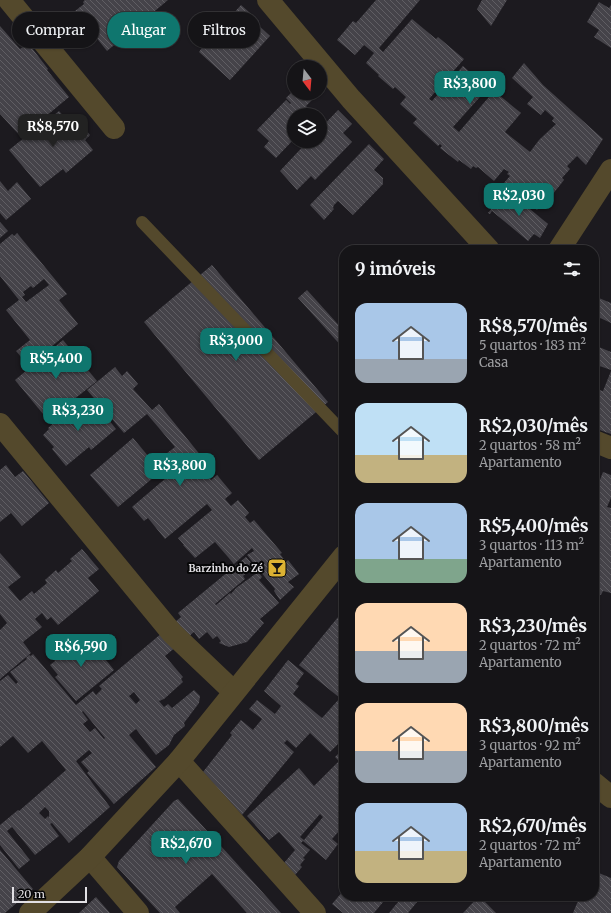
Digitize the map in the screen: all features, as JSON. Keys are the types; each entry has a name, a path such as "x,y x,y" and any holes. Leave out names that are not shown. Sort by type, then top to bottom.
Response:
{"street":[{"path":"9,0 114,128"},
{"path":"268,0 351,99 484,245"},
{"path":"562,245 611,170"},
{"path":"0,424 172,633 234,692"},
{"path":"599,443 611,448"},
{"path":"30,913 90,857 179,761 234,692 339,569"},
{"path":"179,761 315,913"},
{"path":"599,786 611,797"},
{"path":"90,857 138,913"}],"lane":[{"path":"142,222 339,428"}],"building":[{"path":"85,0 168,0 154,12 107,12 107,48 111,48 107,51 99,41 99,12 75,11 84,4 83,2"},
{"path":"376,0 420,0 379,48 383,52 412,19 436,39 438,37 464,59 429,99 432,101 463,66 488,88 453,127 459,132 494,91 521,113 505,132 530,152 539,140 556,124 552,121 554,118 545,110 541,115 527,104 533,97 512,78 524,63 543,85 603,139 586,165 577,156 567,166 570,169 562,178 564,180 545,204 543,203 537,210 504,183 510,176 507,174 509,172 504,169 494,181 478,167 476,168 473,166 471,169 459,160 458,162 440,148 442,146 440,144 438,146 413,123 417,119 400,104 406,97 395,87 393,89 366,63 374,53 364,45 355,55 337,40 353,21 356,23"},
{"path":"482,0 507,0 491,26 477,9"},
{"path":"599,2 609,8 611,5 611,48 594,37 599,30 587,22"},
{"path":"241,5 249,12 235,12"},
{"path":"0,26 12,40 12,48 32,48 48,69 47,70 69,97 21,137 0,114"},
{"path":"260,27 270,36 260,47"},
{"path":"202,48 259,48 230,80 199,52"},
{"path":"286,100 290,104 291,103 288,100 312,100 306,106 308,108 287,108 287,146 276,158 264,147 269,141 257,130"},
{"path":"338,110 352,124 343,133 352,142 315,180 311,176 297,190 280,171 301,148 327,148 327,122"},
{"path":"59,111 66,119 73,114 90,135 85,140 93,150 66,173 63,169 40,187 9,150 35,129 34,127 47,117 49,119"},
{"path":"369,144 384,159 374,170 383,178 383,184 353,215 338,201 334,205 334,209 324,220 310,205"},
{"path":"0,181 8,191 17,182 31,199 6,220 0,213"},
{"path":"507,190 548,224 540,238 534,234 528,241 492,211 490,214 488,213"},
{"path":"0,222 8,231 0,238"},
{"path":"17,233 67,294 59,300 78,324 29,366 16,351 30,340 6,310 19,300 0,276 0,244 12,234 14,236","holes":["44,279 49,285 26,302 22,297 25,295 23,292 31,286 33,288"]},
{"path":"212,265 328,402 259,460 144,322"},
{"path":"307,290 339,325 339,343 298,298"},
{"path":"599,298 611,303 611,323 599,317"},
{"path":"63,340 97,381 48,420 15,380"},
{"path":"599,347 611,352 611,370 599,366"},
{"path":"115,367 122,376 127,371 138,384 133,389 152,410 159,404 210,467 204,472 211,480 217,475 232,493 225,499 231,506 238,500 249,513 245,517 250,523 254,520 282,553 280,554 286,562 288,560 299,574 288,582 294,587 280,600 274,591 275,589 247,555 254,551 252,548 234,564 215,542 195,558 183,545 178,538 212,510 207,504 165,539 148,518 144,521 132,507 166,478 163,475 161,477 159,473 118,507 90,475 133,438 154,463 175,447 147,414 124,433 87,390"},
{"path":"611,371 611,434 599,430 599,390 603,391"},
{"path":"92,400 116,429 91,450 89,447 66,466 52,449 54,447 43,435 49,429 48,428 74,405 79,411"},
{"path":"6,465 15,477 23,471 49,503 22,526 11,513 0,522 0,470"},
{"path":"603,472 611,475 611,498 607,507 611,508 611,593 603,591 601,595 599,594 599,482"},
{"path":"82,549 99,569 88,578 99,591 58,625 51,617 47,620 42,613 35,619 42,627 23,642 31,653 0,679 0,630 7,623 0,614 0,553 21,577 8,587 20,601 32,591 34,594 47,583 45,580 56,570 58,573 72,561 70,559"},
{"path":"246,557 254,566 243,576 245,579 215,604 216,605 230,593 231,594 236,588 258,572 262,577 259,580 279,603 260,619 264,623 247,642 229,647 219,643 221,641 217,636 213,639 207,632 199,639 194,632 165,656 183,677 181,679 183,682 164,699 159,701 164,707 168,704 172,708 194,690 200,696 199,703 184,723 185,726 174,735 169,745 156,755 136,729 129,735 156,767 114,804 87,773 89,771 81,762 92,753 89,750 76,761 110,807 69,843 52,823 50,824 59,836 35,855 12,827 7,831 30,860 19,869 0,845 0,825 18,810 19,811 66,770 42,741 28,753 13,736 0,747 0,681 8,675 16,684 18,682 10,672 27,659 26,658 29,655 31,656 33,654 76,705 93,691 96,695 102,689 99,686 181,617 178,613","holes":["134,692 140,700 136,704 129,696","83,711 105,738 104,739 95,728 90,732 83,724 88,720 82,712","45,807 49,811 49,818 48,816 45,819 39,813"]},
{"path":"339,616 339,697 299,665"},
{"path":"85,634 114,670 76,701 55,677 58,675 50,665 55,661 54,659"},
{"path":"288,660 304,673 296,684 299,686 293,694 322,718 339,699 339,745 338,744 330,752 310,733 296,748 287,740 284,743 294,752 242,815 203,772 232,735 230,733 241,720 253,730 262,719 249,709 257,700 275,714 281,706 264,691"},
{"path":"339,753 339,761 335,757"},
{"path":"339,761 339,831 332,839 338,844 326,860 303,841 301,843 310,850 303,858 305,859 300,865 302,867 295,875 284,863 295,850 279,832 269,840 247,816 299,768 314,786","holes":["320,814 323,817 304,840 300,837"]},
{"path":"178,799 281,913 247,913 212,874 175,907 180,913 160,913 117,867 119,861 174,801"},
{"path":"0,850 33,889 5,913 0,913"},
{"path":"599,873 611,878 611,913 573,913 578,901 599,901"},
{"path":"339,896 339,901 384,901 374,913 343,913 332,904"},
{"path":"96,897 110,913 79,913"},
{"path":"399,901 418,901 408,913 389,913"},
{"path":"474,901 484,901 496,913 463,913"}],"place":[{"name":"Barzinho do Zé","path":"277,568"}]}
